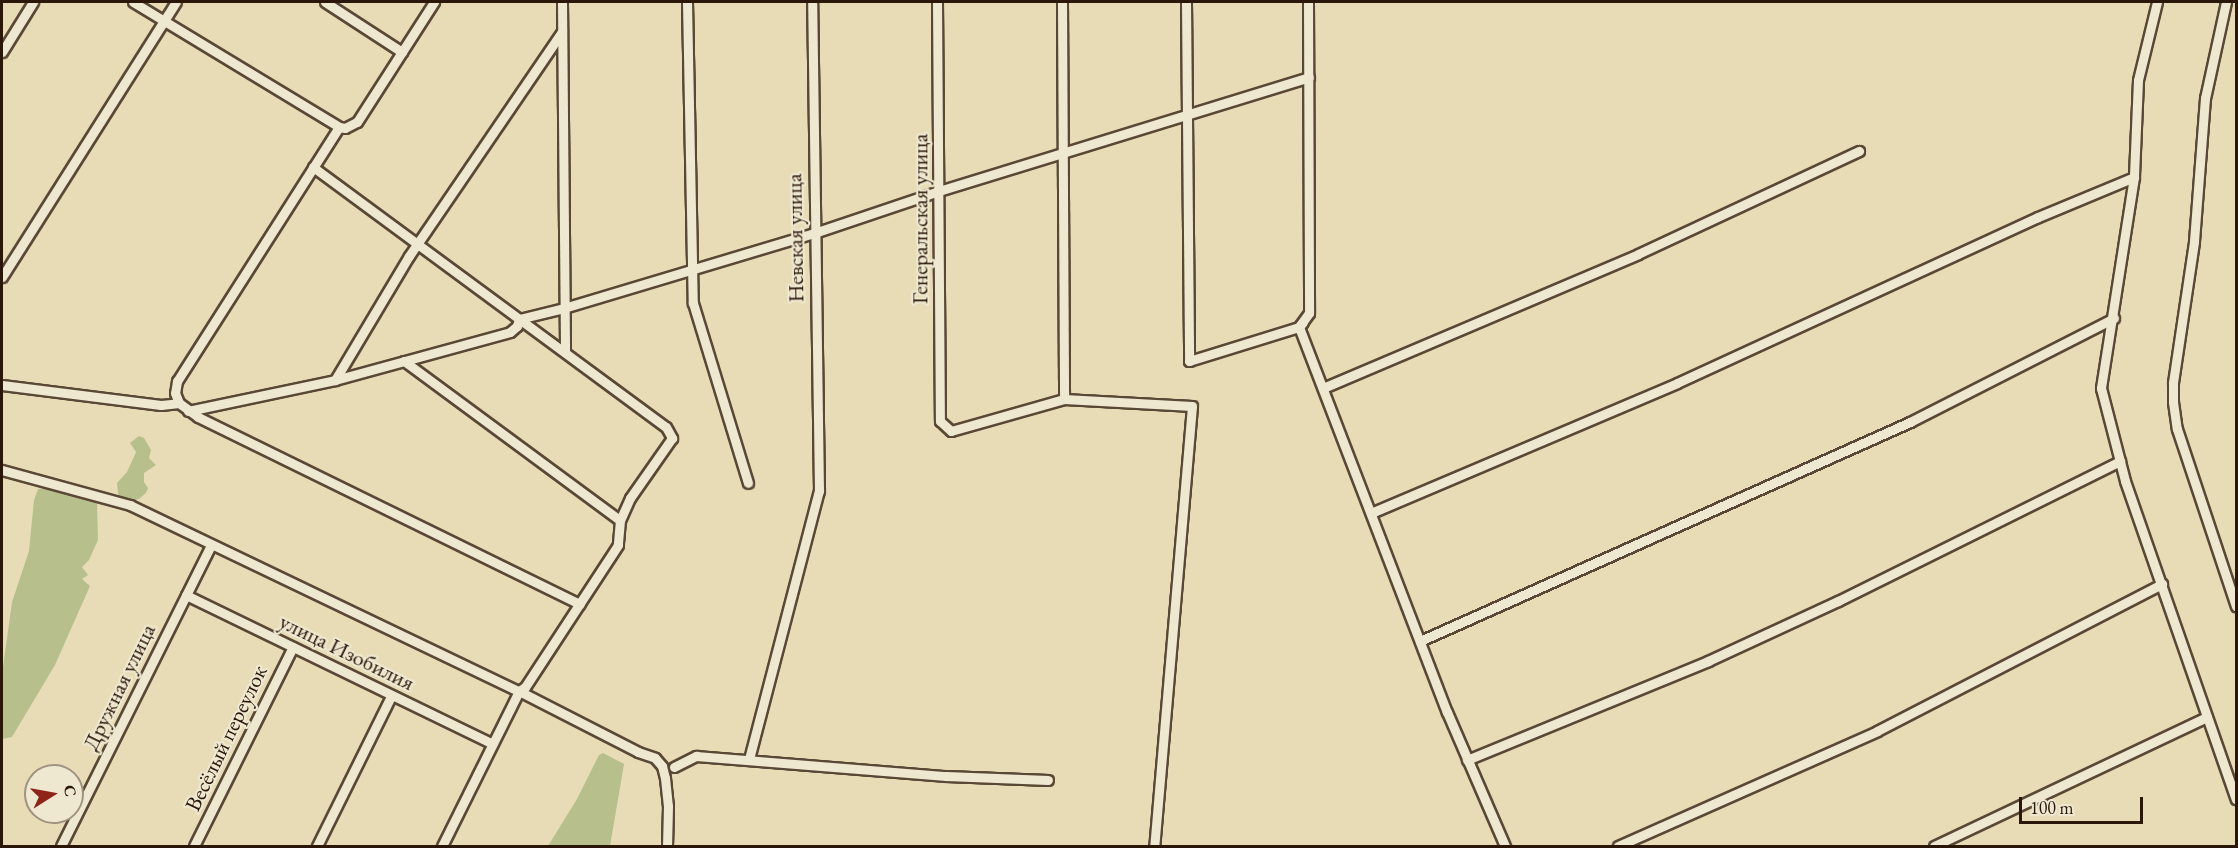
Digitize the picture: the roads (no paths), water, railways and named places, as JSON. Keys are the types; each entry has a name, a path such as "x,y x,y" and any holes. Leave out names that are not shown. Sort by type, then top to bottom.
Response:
{"street":[{"path":"2,52 33,2"},
{"path":"133,2 339,127 351,127 357,122 434,2"},
{"path":"2,277 176,2"},
{"path":"325,2 402,52"},
{"path":"562,2 565,352"},
{"path":"687,2 690,269 693,303 748,483"},
{"name":"Невская улица","path":"749,759 819,491 814,233 813,2"},
{"name":"Генеральская улица","path":"937,2 940,422 951,431 1064,399"},
{"path":"1062,2 1064,399 1192,406 1154,846"},
{"path":"1186,2 1189,361 1299,327 1310,313 1308,2"},
{"path":"2157,2 2138,80 2133,177 2114,318 2101,388 2121,462 2236,799"},
{"path":"2226,2 2205,98 2194,242 2173,383 2173,402 2177,429 2236,606"},
{"path":"335,380 409,256 419,245 562,32"},
{"path":"519,318 564,308 814,233 939,191 1309,76"},
{"path":"339,127 177,381 175,393 179,403 188,411 580,604"},
{"path":"1323,388 1638,254 1859,151"},
{"path":"313,167 670,431 672,438 630,498 620,520 618,545 525,687 519,691 491,743 442,846"},
{"path":"1371,513 1677,383 2038,217 2133,177"},
{"path":"188,411 335,380 510,332 517,326 519,318"},
{"path":"1420,641 1910,422 2114,318"},
{"path":"1299,327 1467,760 1505,846"},
{"path":"404,361 620,520"},
{"path":"2,385 161,405 179,403"},
{"path":"1467,760 1719,656 1838,601 2121,462"},
{"path":"2,470 130,505 519,691 638,753 655,758 662,766 665,778 667,846"},
{"name":"Дружная улица","path":"62,846 211,545"},
{"path":"1618,846 1877,731 2162,584"},
{"name":"улица Изобилия","path":"186,595 491,743"},
{"name":"Весёлый переулок","path":"194,846 293,647"},
{"path":"317,846 391,696"},
{"path":"1934,846 2207,717"},
{"path":"674,767 696,756 946,776 1048,780"}]}
